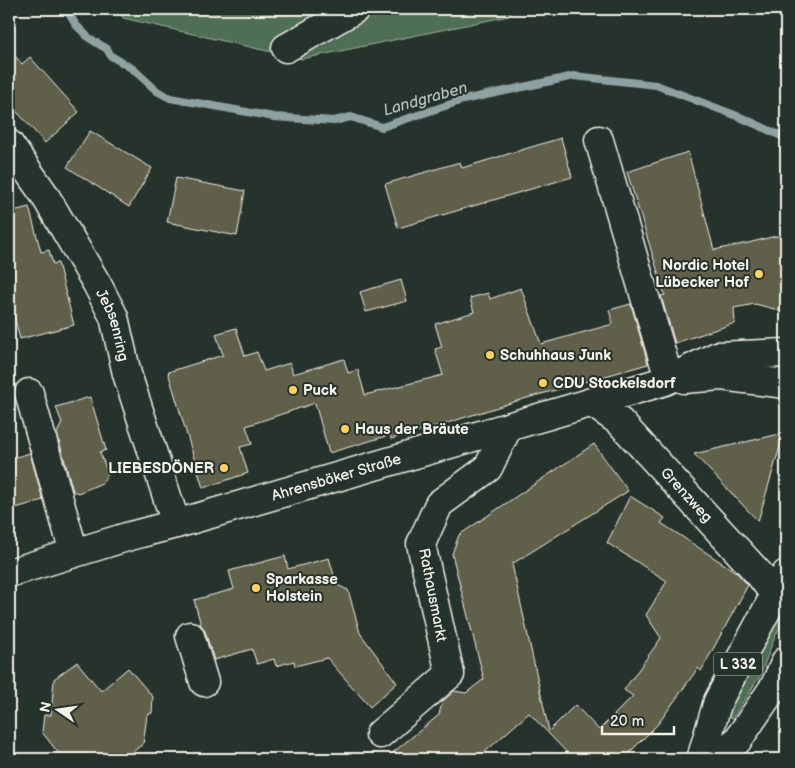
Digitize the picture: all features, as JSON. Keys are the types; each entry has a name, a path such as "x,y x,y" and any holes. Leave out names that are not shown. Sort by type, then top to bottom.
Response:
{"main road":[{"path":"286,48 355,9"},
{"path":"599,140 667,380"},
{"name":"Jebsenring","path":"9,144 44,194 97,284 114,317 127,374 176,524"},
{"name":"Ahrensböker Straße","path":"9,573 667,380 717,356 786,353"},
{"name":"Ahrensböker Straße","path":"667,380 721,376 786,384"},
{"path":"29,393 74,553"},
{"name":"Grenzweg","path":"591,402 620,422 760,575 781,585"},
{"name":"Rathausmarkt","path":"380,734 450,674 421,544 439,504 488,468 508,427"},
{"name":"L 332","path":"701,759 718,701 781,585"},
{"path":"190,636 204,682"},
{"name":"L 332","path":"711,759 737,741 774,687 786,661"}],"green space":[{"path":"117,9 513,9 509,16 302,59 123,18"},
{"path":"786,600 786,614 760,676 732,719 728,717 739,688"}],"building":[{"path":"9,49 22,64 30,57 79,112 45,143 9,103"},
{"path":"90,131 152,168 129,207 67,167"},
{"path":"561,138 572,177 398,228 385,184 460,162 462,168"},
{"path":"688,152 714,250 776,236 786,238 786,312 755,304 734,308 735,323 675,343 661,296 665,295 627,172"},
{"path":"176,178 245,191 237,236 167,222"},
{"path":"29,207 41,252 49,250 53,264 58,263 74,325 20,339 9,298 9,212"},
{"path":"401,280 407,301 366,312 360,292"},
{"path":"521,288 541,344 613,324 609,310 631,304 648,364 391,439 390,435 329,453 315,403 246,426 252,444 240,447 248,473 203,488 168,372 223,355 216,334 236,328 245,356 257,352 264,371 290,363 293,374 344,359 348,373 358,370 365,395 443,375 435,349 442,347 435,324 474,312 470,298 488,293 490,299"},
{"path":"90,397 106,450 100,452 108,474 102,483 78,493 73,491 57,433 62,423 56,407"},
{"path":"784,433 758,521 694,454"},
{"path":"594,444 628,491 512,564 549,731 575,705 599,730 633,696 624,690 661,638 646,615 667,581 607,543 630,496 665,518 661,523 736,572 748,585 701,671 698,668 658,724 623,759 573,759 529,713 477,759 385,759 439,715 442,702 454,691 466,693 484,679 452,554 459,535"},
{"path":"30,453 43,500 9,510 9,459"},
{"path":"285,556 288,569 329,558 337,585 348,590 360,633 397,683 370,707 327,658 295,666 294,661 276,666 274,659 257,664 252,649 214,660 194,600 234,589 229,571"},
{"path":"77,662 101,691 128,668 153,697 152,713 147,715 143,744 123,759 63,759 42,732 44,715 51,715 54,679"}],"waterway":[{"name":"Landgraben","path":"66,9 76,25 89,38 107,49 111,56 133,69 157,91 170,98 274,117 334,121 351,117 382,127 463,100 574,76 656,85 740,117 786,138"}],"place":[{"name":"Nordic Hotel Lübecker Hof","path":"759,274"},
{"name":"Schuhhaus Junk","path":"490,355"},
{"name":"CDU Stockelsdorf","path":"543,383"},
{"name":"Puck","path":"293,390"},
{"name":"Haus der Bräute","path":"345,429"},
{"name":"LIEBESDÖNER","path":"224,468"},
{"name":"Sparkasse Holstein","path":"256,588"}]}
